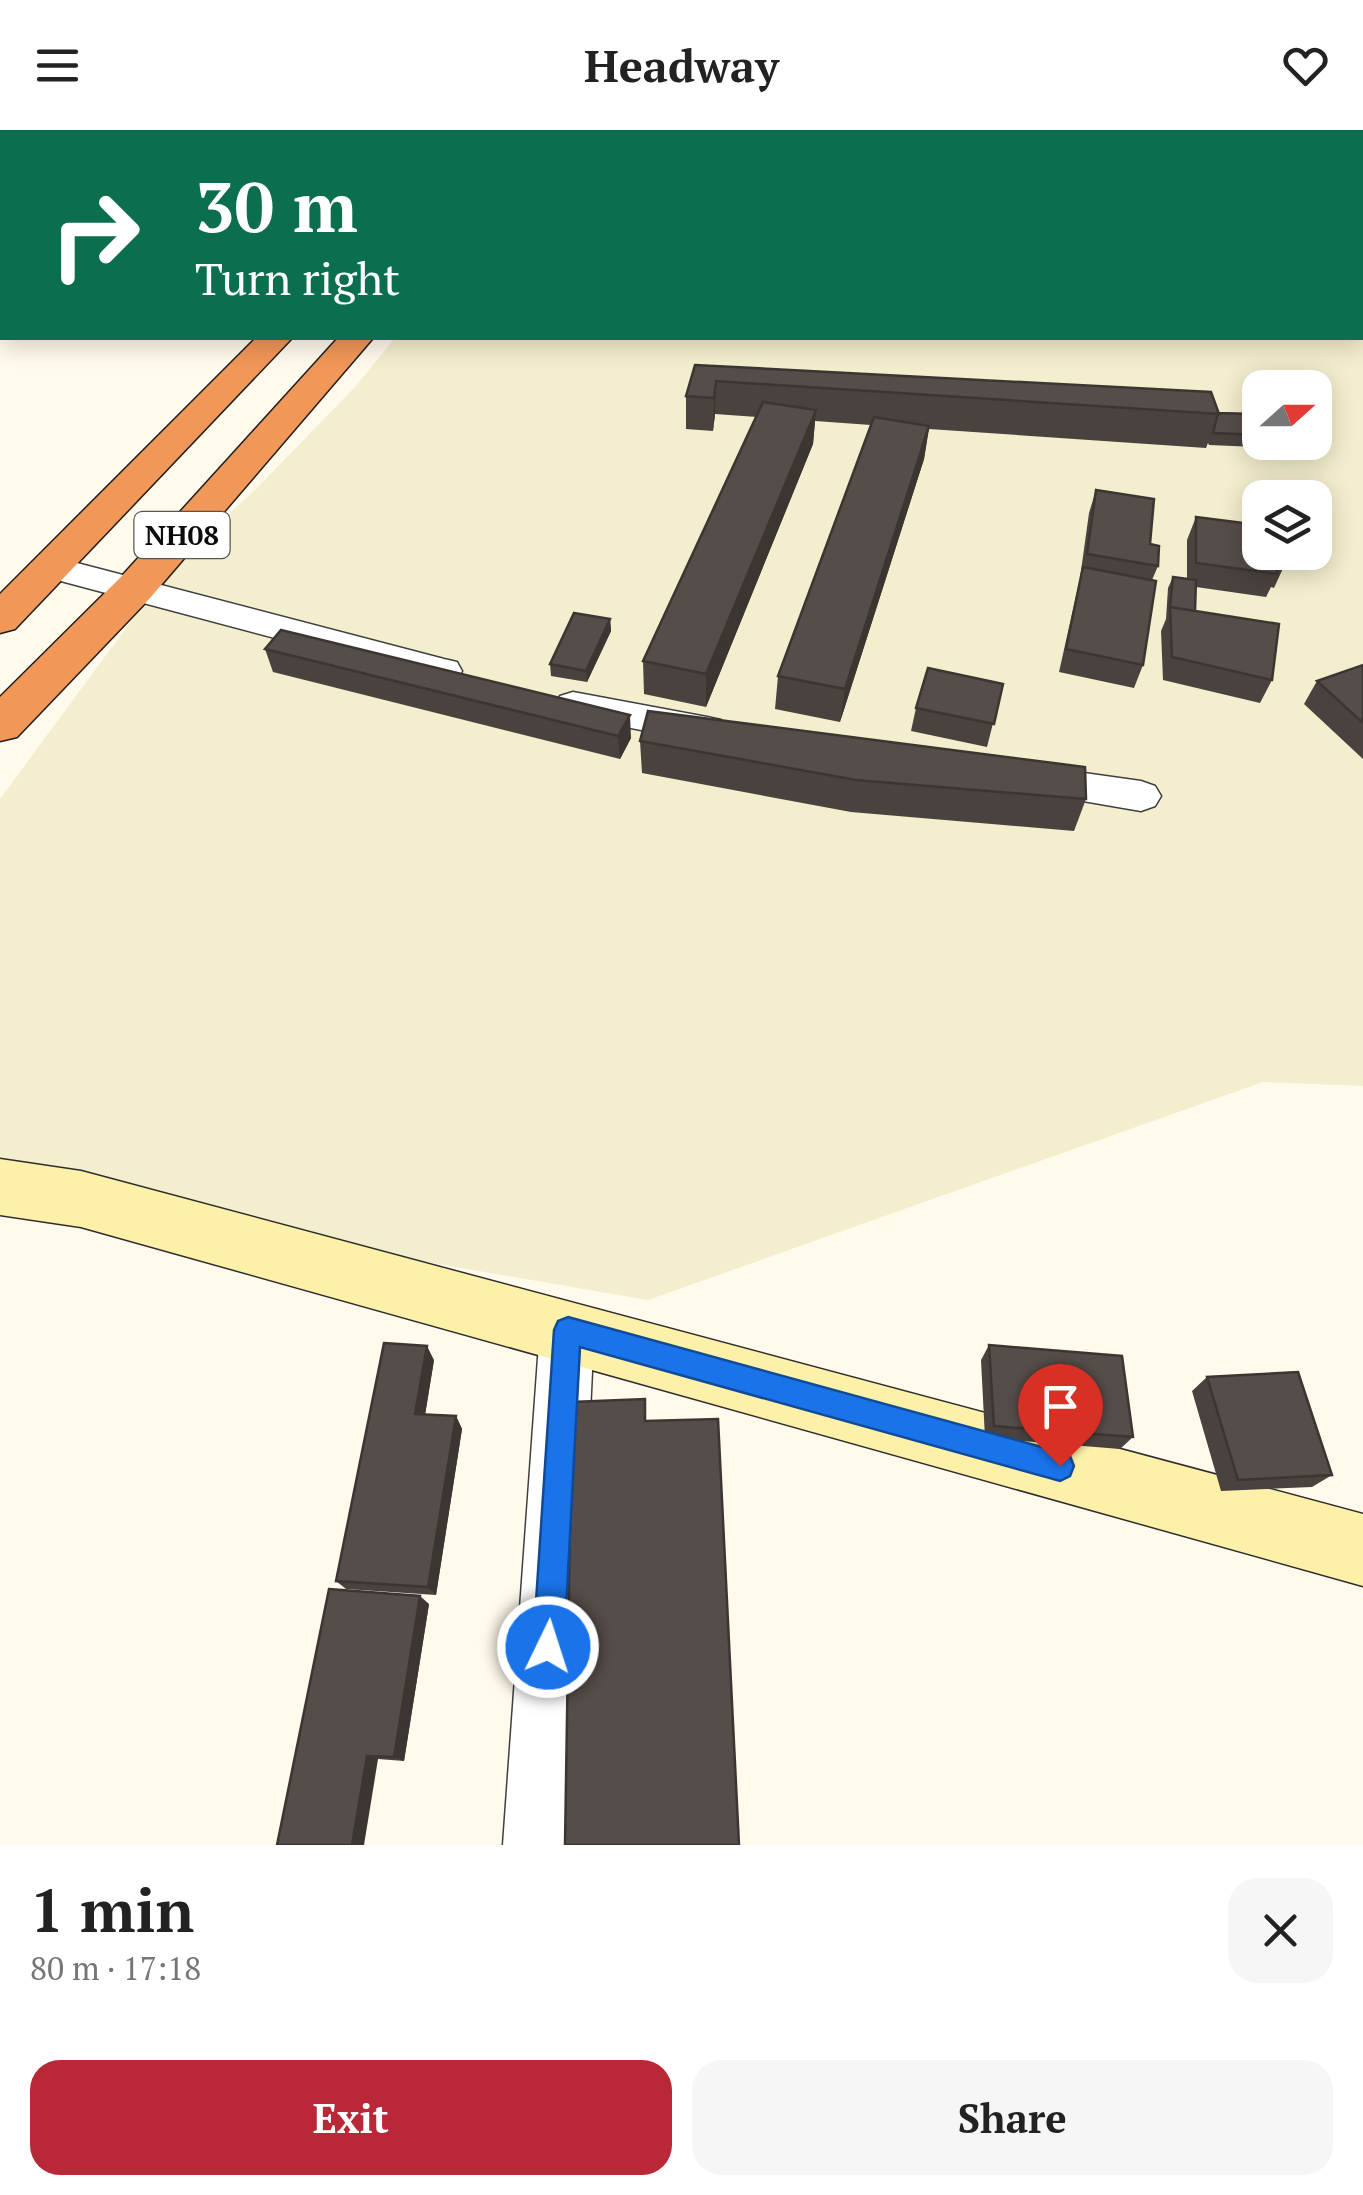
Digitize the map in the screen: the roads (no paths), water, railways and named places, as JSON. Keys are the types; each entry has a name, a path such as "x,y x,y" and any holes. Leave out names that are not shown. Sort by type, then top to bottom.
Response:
{"highway":[{"name":"NH08","path":"0,619 274,340"},
{"name":"NH08","path":"0,725 135,588 354,340"}],"street":[{"path":"54,568 474,679"},
{"path":"531,694 606,714 740,735"},
{"path":"988,773 1141,796"},
{"path":"0,1187 81,1199 1363,1550"},
{"path":"536,1845 568,1330"}]}
